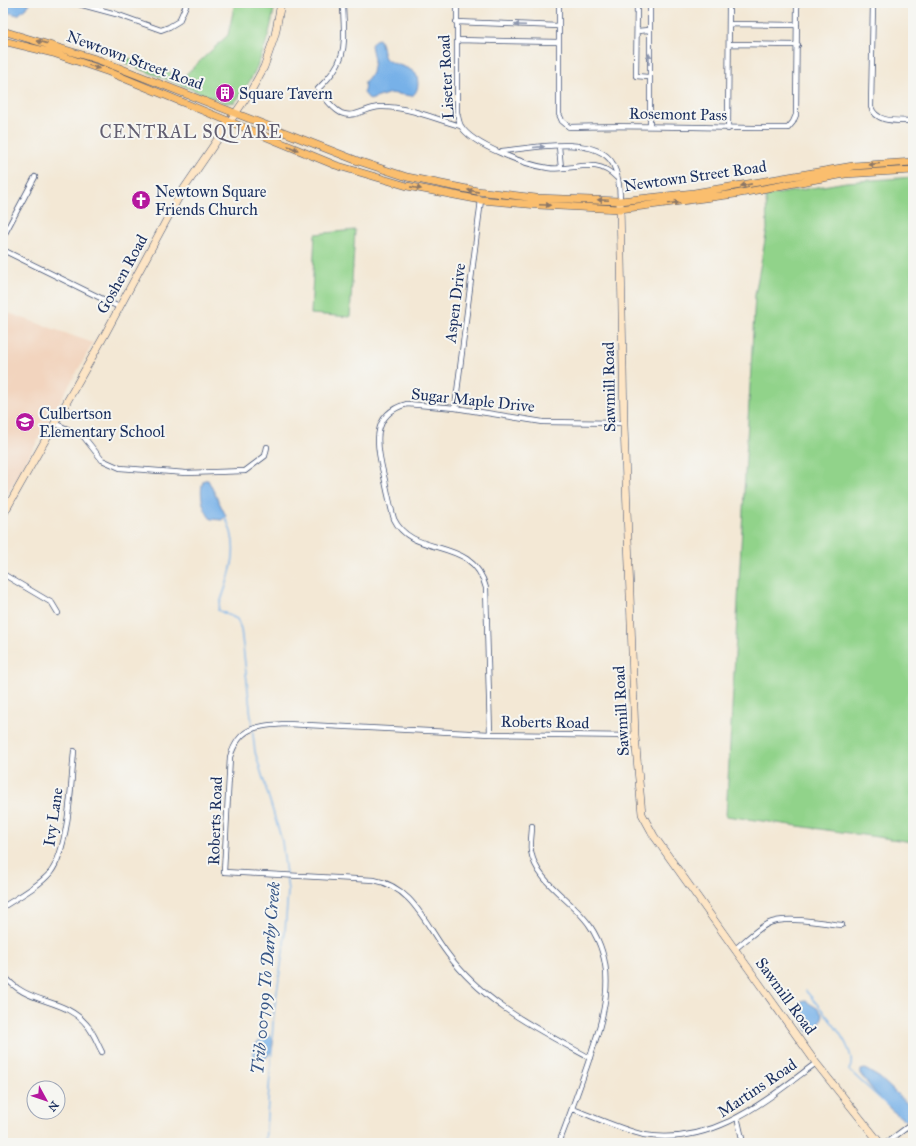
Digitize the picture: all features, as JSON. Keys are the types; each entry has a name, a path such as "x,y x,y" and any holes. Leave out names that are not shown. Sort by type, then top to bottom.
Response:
{"main road":[{"name":"Newtown Street Road","path":"3,31 99,60 360,162 407,177 477,192 536,198 620,201 702,192 853,166 913,162"},
{"name":"Newtown Street Road","path":"3,42 53,53 109,72 335,165 407,186 481,200 538,205 620,209 734,194 845,174 913,170"},
{"path":"359,172 360,162"}],"street":[{"path":"75,3 116,14 161,30 169,28 179,21 187,3"},
{"name":"Goshen Road","path":"3,515 181,193 231,122 264,67 275,36 281,3"},
{"path":"344,3 344,44 341,60 333,75 318,89 330,105 341,113 352,115 379,107 408,109 461,126"},
{"name":"Liseter Road","path":"457,3 457,112 461,126 474,140 491,150 548,168 592,165 612,172 617,178"},
{"name":"Rosemont Pass","path":"559,3 559,114 562,121 569,127 650,126 728,129 788,128 793,122 796,115 798,44 797,3"},
{"path":"637,3 636,76 648,77"},
{"path":"650,3 648,77 650,126"},
{"path":"728,129 729,3"},
{"path":"873,3 871,107 873,113 876,117 884,120 913,121"},
{"path":"456,22 559,26"},
{"path":"729,24 797,25"},
{"path":"637,31 649,30"},
{"path":"457,40 559,42"},
{"path":"729,44 798,44"},
{"path":"559,146 560,168"},
{"name":"Liseter Road","path":"500,152 559,146 586,147 598,151 613,164 617,178 620,201"},
{"path":"3,237 35,177"},
{"name":"Aspen Drive","path":"455,408 481,200"},
{"name":"Sawmill Road","path":"620,201 624,423 635,736 641,807 645,821 816,1063 880,1143"},
{"path":"3,250 119,307"},
{"name":"Sugar Maple Drive","path":"490,734 486,588 484,579 474,563 466,557 409,536 397,526 377,447 377,432 380,425 388,415 399,406 413,404 455,408 543,422 624,423"},
{"path":"54,423 83,436 102,460 120,468 186,473 245,471 265,456 267,447"},
{"path":"3,574 52,603 58,613"},
{"name":"Roberts Road","path":"590,1058 534,1028 495,1003 453,960 415,904 403,893 391,886 374,880 224,872 230,757 234,746 242,735 258,726 287,724 490,734 635,736"},
{"name":"Ivy Lane","path":"3,907 35,886 50,874 60,858 64,840 74,751"},
{"path":"532,826 531,850 537,868 544,878 573,905 596,936 604,960 607,977 606,1000 602,1023 573,1109 559,1143"},
{"path":"735,949 767,924 790,920 842,925"},
{"path":"3,974 10,985 28,996 55,1004 80,1017 93,1033 102,1052"},
{"name":"Martins Road","path":"573,1109 644,1135 668,1139 707,1134 738,1121 816,1063"},
{"path":"738,1121 743,1143"},
{"path":"886,1143 913,1123"}],"shaded area":[{"name":"Culbertson Elementary School","path":"3,311 93,343 3,502"}],"green space":[{"path":"235,3 275,3 270,29 262,55 250,80 235,102 226,103 125,63 128,58 183,77 228,35"},
{"path":"913,177 913,842 726,816 755,295 767,229 766,196 846,182"},
{"path":"355,230 350,317 311,314 315,234"}],"water":[{"path":"3,3 28,3 29,5 18,15 3,11"},
{"path":"379,39 384,56 387,60 413,71 416,74 418,86 416,92 412,96 390,93 370,100 364,93 365,82 372,73 374,60 371,45 375,40"},
{"path":"204,480 208,480 226,516 222,520 211,519 206,511 201,495"},
{"path":"804,1000 817,1008 823,1015 819,1025 810,1032 807,1031 798,1009 800,1002"},
{"path":"268,1035 273,1038 272,1050 265,1059 256,1060 253,1048 257,1042"},
{"path":"865,1069 880,1078 913,1109 913,1119 908,1121 902,1118 883,1101 861,1075 861,1070"}],"waterway":[{"name":"Trib 00799 To Darby Creek","path":"225,517 233,541 233,552 232,564 218,610 237,619 241,629 255,752 282,841 288,891 284,945 274,1011 272,1039"},
{"path":"806,991 837,1029 844,1041 849,1052 851,1062 849,1070 888,1106"},
{"name":"Trib 00799 To Darby Creek","path":"265,1143 272,1048"}],"place":[{"name":"Square Tavern","path":"225,93"},
{"name":"Newtown Square Friends Church","path":"141,200"},
{"name":"Culbertson Elementary School","path":"25,422"}],"district":[{"name":"CENTRAL SQUARE","path":"191,132"}]}
